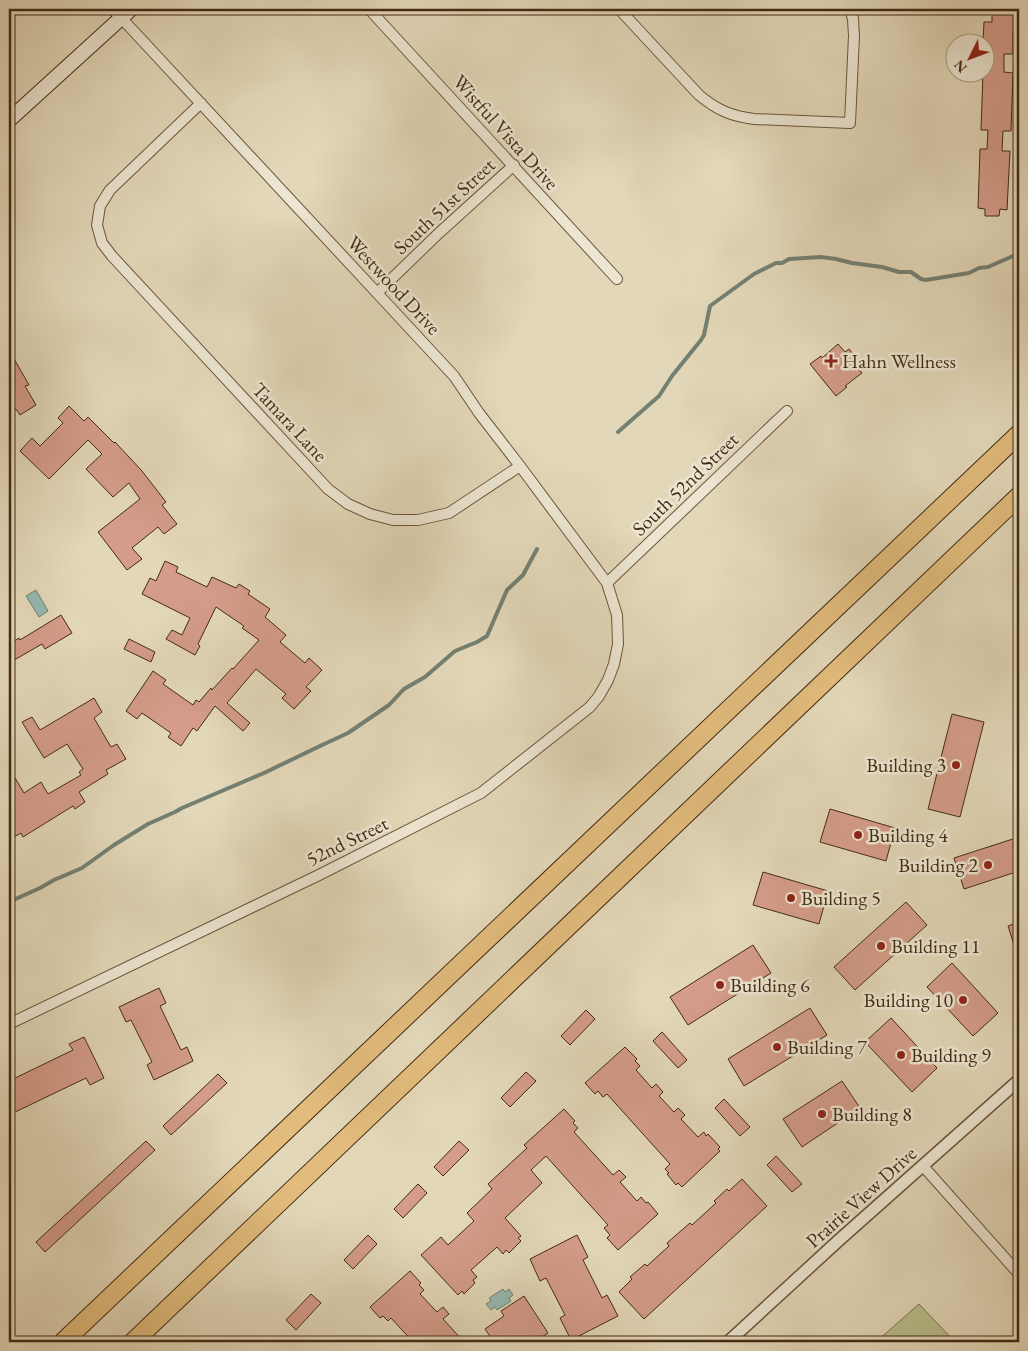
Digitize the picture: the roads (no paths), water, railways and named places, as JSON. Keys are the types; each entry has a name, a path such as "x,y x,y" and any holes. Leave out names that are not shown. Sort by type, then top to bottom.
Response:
{"highway":[{"path":"63,1342 1019,434"},
{"path":"133,1342 1019,496"}],"main road":[{"path":"9,120 122,12"}],"street":[{"name":"Wistful Vista Drive","path":"370,9 617,279"},
{"path":"619,9 699,96 725,112 754,119 850,123 854,36 853,19 850,9"},
{"name":"Westwood Drive","path":"122,12 201,103 454,376 479,413 607,583 616,610"},
{"name":"Tamara Lane","path":"201,103 110,190 100,206 97,224 102,243 112,256 328,489 348,504 381,518 418,520 449,513 520,466"},
{"name":"South 51st Street","path":"377,293 439,233 514,166"},
{"name":"South 52nd Street","path":"607,583 787,411"},
{"name":"52nd Street","path":"9,1024 327,871 481,793 590,707 600,696 611,672 618,644 616,610"},
{"name":"Prairie View Drive","path":"728,1342 1019,1080"},
{"path":"923,1166 1019,1274"}],"water":[{"path":"36,590 48,611 39,617 26,596"},
{"path":"503,1289 505,1292 509,1289 513,1295 509,1298 511,1301 497,1310 495,1307 491,1310 486,1304 491,1301 489,1298"}],"waterway":[{"path":"618,432 659,396 672,376 701,340 704,335 710,306 754,274 776,263 782,263 789,259 821,257 882,267 899,272 911,272 926,280 969,273 1013,256 1019,257"},
{"path":"9,902 82,868 148,824 264,773 348,733 389,705 404,689 425,677 455,651 487,636 507,590 523,575 537,549"}],"place":[{"name":"Hahn Wellness","path":"831,361"},
{"name":"Building 3","path":"956,765"},
{"name":"Building 4","path":"858,835"},
{"name":"Building 2","path":"988,865"},
{"name":"Building 5","path":"791,898"},
{"name":"Building 11","path":"881,946"},
{"name":"Building 6","path":"720,985"},
{"name":"Building 10","path":"963,1000"},
{"name":"Building 7","path":"777,1047"},
{"name":"Building 9","path":"901,1055"},
{"name":"Building 8","path":"822,1114"}]}
